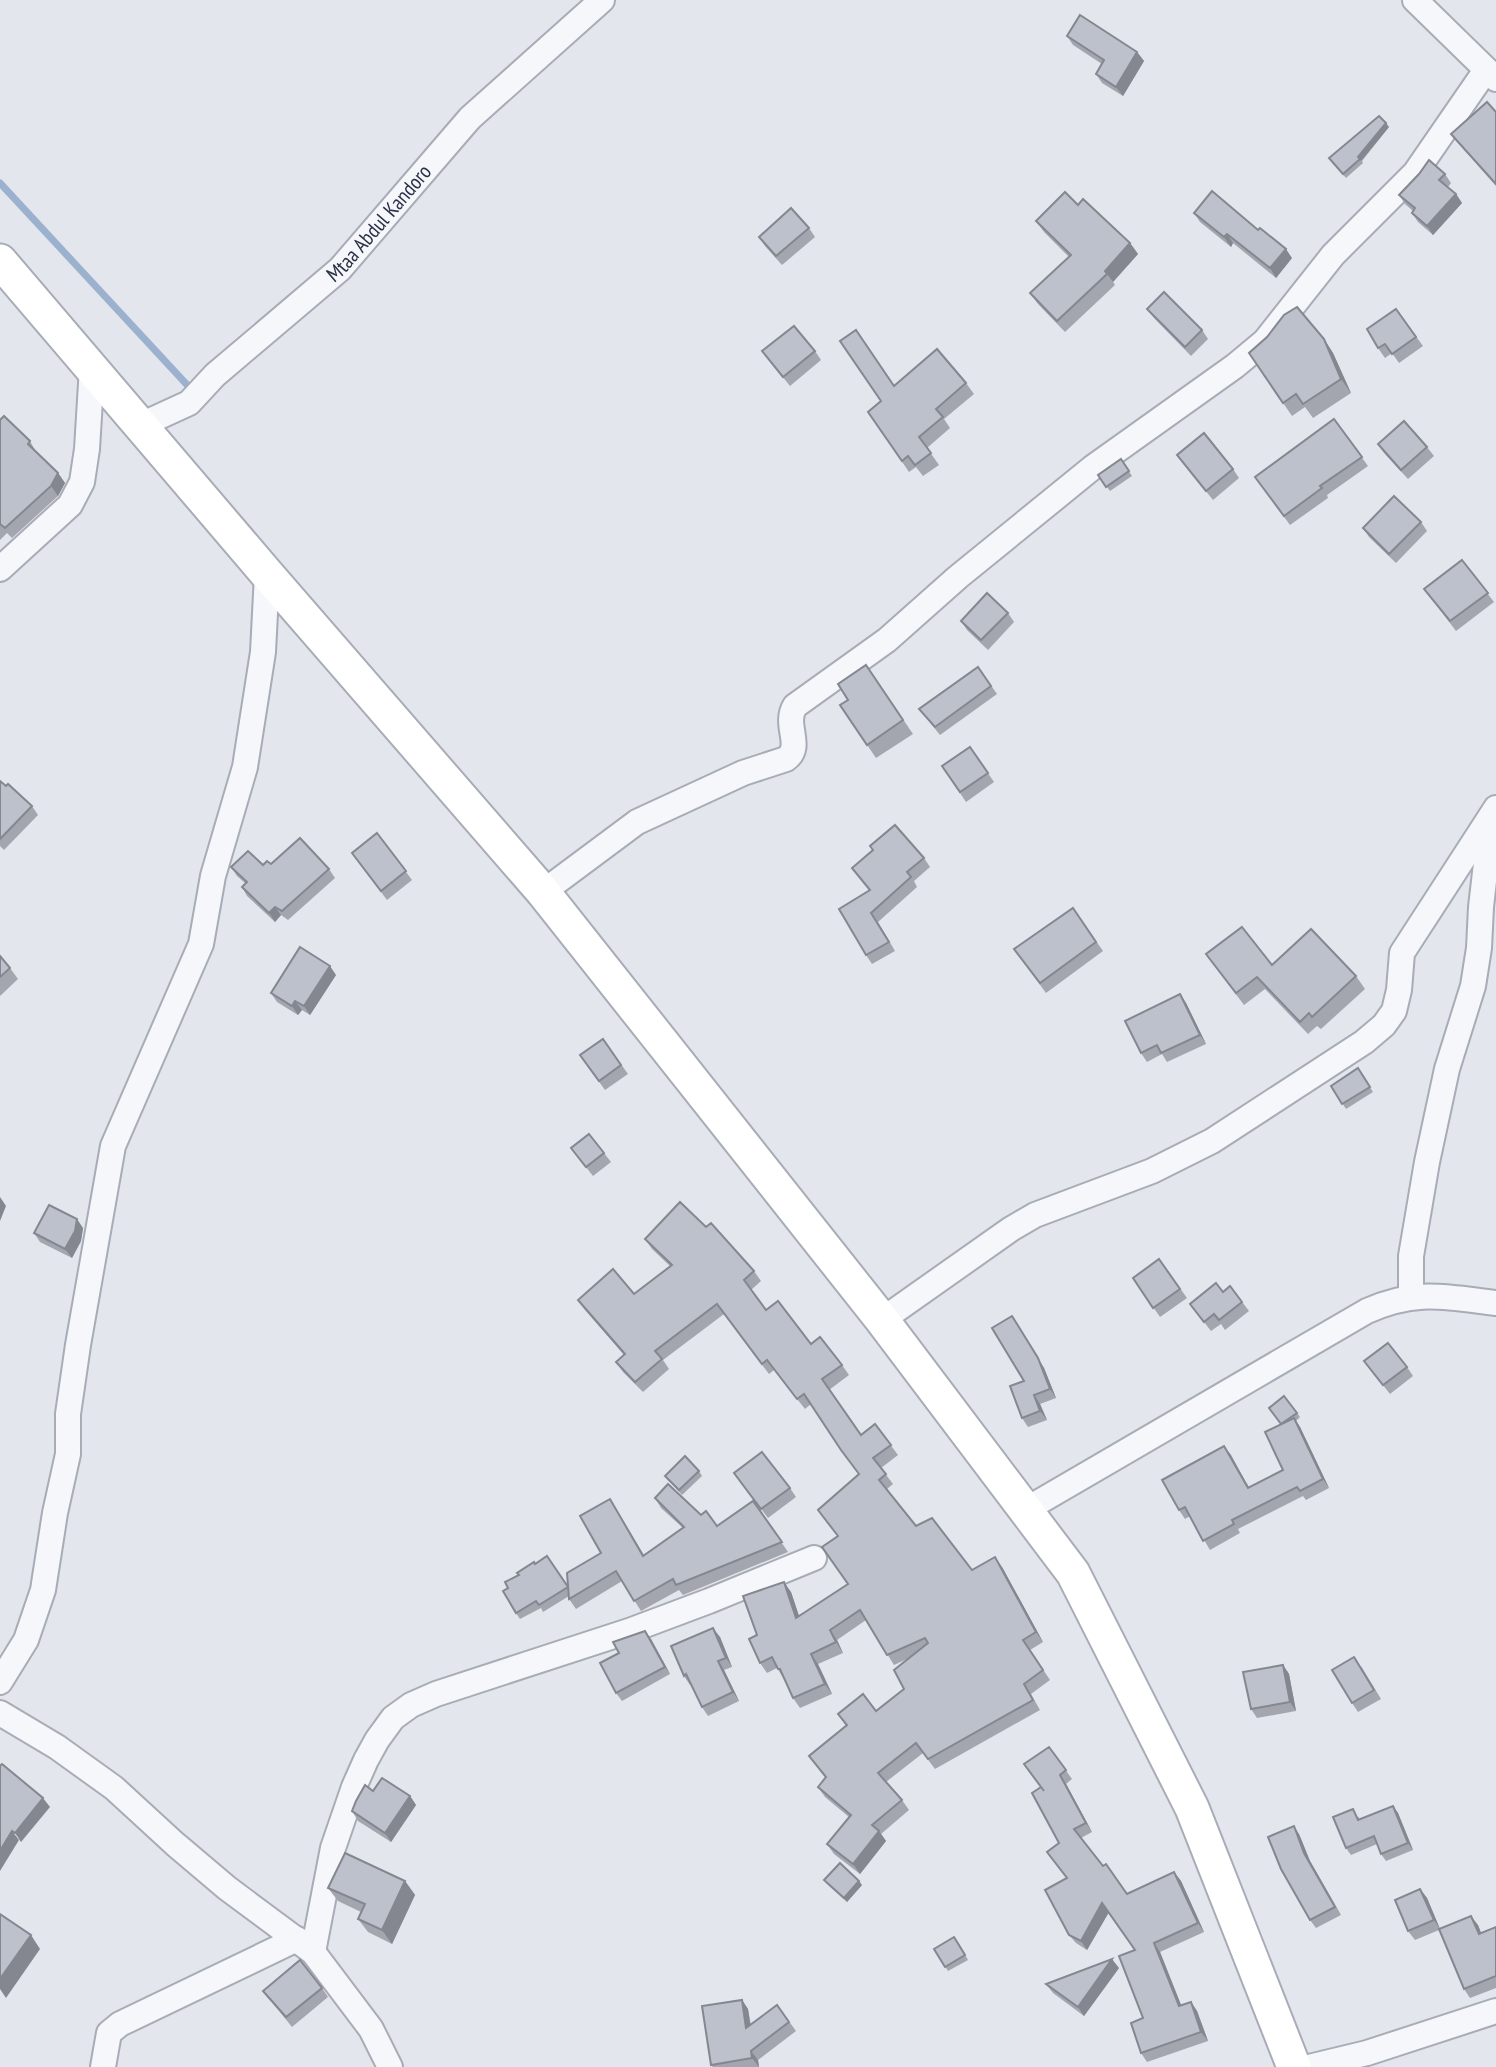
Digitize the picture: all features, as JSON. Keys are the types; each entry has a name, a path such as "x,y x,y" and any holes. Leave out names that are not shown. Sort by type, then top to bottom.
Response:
{"main road":[{"path":"0,261 543,892 883,1320 1073,1573 1192,1808 1294,2067"}],"street":[{"name":"Mtaa Abdul Kandoro","path":"141,425 189,403 215,375 340,269 470,118 602,0"},
{"path":"543,892 637,822 743,773 791,756 794,750 790,718 795,706 887,640 958,577 1092,468 1235,366 1265,341 1333,255 1415,173 1491,75 1415,0"},
{"path":"0,569 70,505 82,482 87,449 92,367"},
{"path":"0,1682 26,1640 43,1590 55,1513 68,1454 68,1415 78,1345 113,1146 201,943 213,876 246,766 263,652 267,574"},
{"path":"1411,1296 1411,1256 1427,1162 1447,1069 1473,986 1494,810"},
{"path":"883,1320 1035,1215 1140,1176 1212,1141 1364,1042 1384,1025 1394,1012 1402,953 1494,810"},
{"path":"1027,1509 1367,1311 1389,1301 1411,1296 1496,1303"},
{"path":"305,1946 333,1848 354,1787 377,1740 393,1718 411,1705 436,1694 629,1631 814,1558"},
{"path":"0,1713 57,1747 114,1788 227,1888 305,1946 371,2029 390,2067"},
{"path":"103,2067 109,2033 120,2024 305,1946"},
{"path":"1309,2067 1367,2053 1496,2011"}],"building":[{"path":"1080,15 1137,52 1116,87 1096,74 1104,60 1067,36"},
{"path":"1487,102 1496,112 1496,184 1451,134"},
{"path":"1379,116 1386,123 1358,157 1360,159 1343,174 1329,158"},
{"path":"1429,160 1445,174 1439,180 1456,194 1427,226 1412,213 1415,208 1399,195"},
{"path":"1212,191 1258,230 1260,228 1286,249 1270,268 1227,234 1224,237 1194,213"},
{"path":"1065,192 1078,205 1083,199 1130,243 1105,271 1107,274 1057,321 1030,293 1071,255 1036,221"},
{"path":"791,208 809,228 776,256 759,237"},
{"path":"1164,292 1202,330 1185,347 1147,309"},
{"path":"1297,307 1324,339 1341,379 1303,404 1296,394 1283,403 1249,353 1267,337 1284,315"},
{"path":"1396,309 1416,337 1392,354 1385,344 1378,348 1367,329"},
{"path":"794,326 815,351 783,377 762,351"},
{"path":"856,330 894,386 937,349 966,383 936,409 943,417 919,437 931,453 915,465 908,456 902,461 868,412 881,401 840,341"},
{"path":"4,416 58,473 51,486 5,528 0,524 0,420"},
{"path":"1334,419 1362,457 1320,486 1322,488 1284,516 1255,477"},
{"path":"1404,421 1427,447 1401,470 1378,444"},
{"path":"1204,433 1233,469 1206,491 1177,455"},
{"path":"1121,459 1129,471 1106,487 1098,475"},
{"path":"1394,496 1421,522 1389,554 1363,528"},
{"path":"1462,560 1488,593 1450,621 1424,589"},
{"path":"987,593 1008,613 981,640 961,621"},
{"path":"866,665 903,720 867,745 840,705 848,700 838,684"},
{"path":"978,667 991,686 935,727 919,709"},
{"path":"970,747 988,773 960,792 942,766"},
{"path":"0,781 6,786 8,784 32,806 0,839"},
{"path":"895,825 924,858 907,872 911,877 871,913 889,942 866,955 839,909 870,890 852,868 873,850 870,846"},
{"path":"377,833 406,871 381,891 352,853"},
{"path":"300,838 329,869 282,911 275,907 269,913 242,887 247,882 231,867 248,851 263,865 267,861 271,864"},
{"path":"1073,908 1096,942 1040,983 1014,949"},
{"path":"1242,927 1272,965 1311,929 1356,976 1312,1017 1309,1013 1300,1022 1257,977 1236,993 1206,954"},
{"path":"300,947 330,966 304,1006 295,1001 292,1006 271,993"},
{"path":"0,956 10,968 0,977"},
{"path":"1180,994 1200,1035 1161,1053 1157,1045 1141,1053 1125,1021"},
{"path":"603,1039 621,1065 599,1081 580,1055"},
{"path":"1358,1068 1370,1087 1342,1104 1331,1086"},
{"path":"589,1134 604,1153 586,1167 571,1148"},
{"path":"680,1202 706,1227 711,1223 754,1271 744,1280 766,1310 778,1301 811,1344 820,1337 842,1365 822,1379 861,1435 875,1424 891,1445 873,1458 886,1474 879,1480 916,1526 932,1518 972,1570 995,1557 1036,1632 1023,1640 1043,1670 1024,1684 1033,1700 928,1759 916,1743 878,1773 902,1800 872,1825 879,1831 853,1864 827,1844 851,1815 818,1787 826,1777 809,1756 847,1725 838,1714 863,1694 876,1711 904,1689 894,1670 928,1643 925,1638 887,1655 860,1610 830,1630 836,1642 811,1654 825,1684 793,1698 772,1657 760,1663 749,1639 757,1635 743,1596 784,1582 796,1618 848,1584 822,1547 838,1536 818,1510 859,1474 804,1394 797,1399 767,1360 762,1364 717,1304 655,1351 662,1359 635,1382 616,1362 625,1354 578,1300 613,1269 634,1294 672,1265 645,1239"},
{"path":"49,1205 77,1219 75,1231 65,1249 34,1233"},
{"path":"1159,1259 1180,1289 1153,1308 1133,1278"},
{"path":"1216,1283 1223,1292 1230,1286 1242,1302 1219,1320 1214,1314 1204,1322 1190,1304"},
{"path":"1012,1316 1038,1358 1050,1389 1034,1395 1040,1411 1022,1418 1010,1386 1024,1381 992,1328"},
{"path":"1388,1343 1407,1367 1383,1385 1364,1361"},
{"path":"1284,1396 1297,1413 1281,1424 1269,1408"},
{"path":"1294,1418 1323,1479 1300,1491 1297,1487 1232,1520 1234,1524 1203,1541 1185,1507 1179,1510 1162,1480 1224,1446 1248,1488 1283,1470 1265,1432"},
{"path":"762,1452 790,1488 761,1509 734,1473"},
{"path":"685,1456 699,1471 679,1490 665,1476"},
{"path":"668,1484 701,1515 706,1511 717,1526 753,1501 782,1542 676,1585 673,1579 634,1601 616,1571 569,1599 567,1573 601,1553 580,1516 610,1499 643,1556 684,1527 655,1498"},
{"path":"547,1556 568,1587 539,1605 536,1601 516,1613 503,1591 508,1588 505,1582"},
{"path":"713,1628 726,1658 718,1661 733,1692 702,1707 671,1646"},
{"path":"645,1631 665,1667 616,1693 600,1663 619,1653 613,1642"},
{"path":"1354,1657 1374,1690 1352,1703 1332,1670"},
{"path":"1283,1665 1290,1702 1251,1709 1243,1672"},
{"path":"1049,1747 1066,1770 1060,1775 1086,1823 1074,1829 1103,1866 1106,1864 1127,1894 1174,1872 1198,1923 1154,1943 1179,2006 1191,2002 1201,2032 1141,2053 1131,2023 1143,2018 1119,1956 1135,1950 1102,1903 1081,1941 1069,1935 1045,1890 1067,1878 1047,1852 1059,1843 1032,1793 1041,1787 1044,1791 1024,1764"},
{"path":"2,1764 43,1798 15,1833 12,1831 0,1851 0,1766"},
{"path":"382,1778 410,1796 385,1833 352,1811 365,1785 373,1791"},
{"path":"1393,1806 1408,1843 1381,1854 1374,1836 1346,1848 1333,1817 1353,1809 1358,1820"},
{"path":"1294,1826 1304,1853 1335,1907 1310,1920 1281,1869 1268,1837"},
{"path":"345,1853 405,1881 382,1930 358,1919 365,1904 328,1888"},
{"path":"840,1863 859,1881 844,1898 824,1880"},
{"path":"1420,1889 1434,1920 1408,1931 1395,1900"},
{"path":"0,1914 31,1935 0,1979"},
{"path":"1471,1916 1479,1934 1496,1927 1496,1976 1464,1989 1439,1929"},
{"path":"954,1937 965,1955 945,1967 934,1949"},
{"path":"1112,1959 1078,2007 1046,1984"},
{"path":"300,1960 322,1988 286,2017 263,1991"},
{"path":"742,2000 746,2028 777,2005 789,2022 751,2051 752,2058 711,2065 702,2006"}],"waterway":[{"path":"0,183 190,388"}]}
